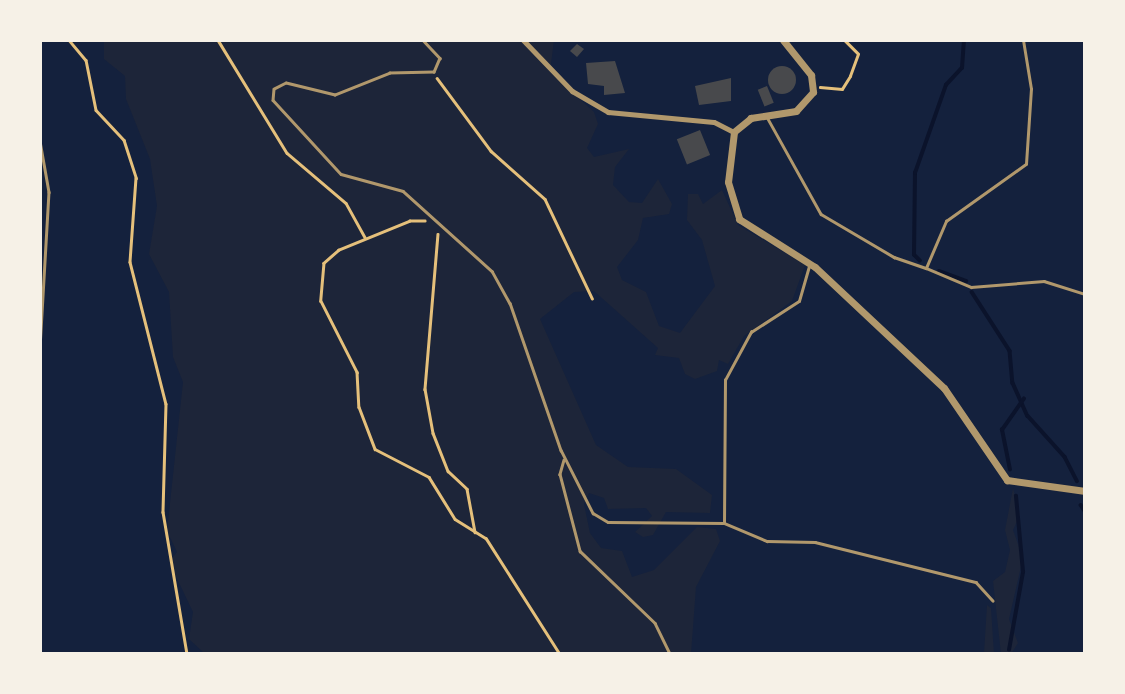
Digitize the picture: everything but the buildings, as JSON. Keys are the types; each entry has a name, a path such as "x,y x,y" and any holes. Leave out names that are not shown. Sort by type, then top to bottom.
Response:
{"street":[{"path":"523,40 572,91 608,112 714,122 734,132"},
{"path":"734,132 766,115 800,108 814,87 783,40"},
{"path":"734,132 728,182 737,215 809,263 957,401 1007,480 1085,491"}],"lane":[{"path":"311,40 336,40"},
{"path":"423,40 440,58 434,72 390,73 343,94 286,83 272,94 341,174 403,191 439,220 505,290 565,459 589,507 608,522 724,523 768,541 815,542 976,583 993,601"},
{"path":"926,268 946,221 1026,164 1031,89 1023,40"},
{"path":"766,115 821,214 894,257 971,287 1044,281 1085,294"},
{"path":"40,141 50,192 40,346"},
{"path":"724,523 725,380 751,332 799,301 809,263"},
{"path":"565,459 560,474 580,551 655,623 670,654"}],"path":[{"path":"69,40 86,60 96,110 116,127 136,178 130,262 166,404 163,512 187,654"},
{"path":"218,40 288,153 346,203 365,237"},
{"path":"814,87 842,89 858,54 844,40"},
{"path":"434,72 491,151 545,199 592,298"},
{"path":"475,532 467,489 448,471 433,433 425,389 438,295 439,220 410,221 365,237 324,263 321,301 357,372 359,407 375,449 429,477 440,502 475,532 560,654"}],"shaded area":[{"path":"104,40 554,40 550,72 594,112 598,124 587,148 594,157 629,149 615,167 613,185 629,202 642,203 658,179 672,204 669,214 643,218 638,240 617,267 622,280 646,292 659,326 680,333 715,286 702,240 687,220 688,194 698,194 703,204 722,190 738,225 805,265 792,301 744,336 728,364 719,360 717,371 695,379 685,374 679,358 655,355 658,348 594,291 574,292 540,319 596,445 628,467 676,469 712,495 710,513 666,512 653,535 643,537 635,532 652,516 646,508 608,509 604,498 589,493 584,504 590,533 601,548 622,551 632,577 654,570 697,527 716,529 720,541 696,587 691,654 205,654 189,639 193,612 169,562 177,552 167,531 183,382 173,357 169,292 149,254 157,206 150,159 126,99 125,76 104,59"},
{"path":"1013,488 1020,515 1013,530 1023,558 1009,619 1018,643 1011,654 1001,654 993,581 1005,572 1010,550 1005,530"},
{"path":"987,605 991,608 994,654 984,653"}],"waterway":[{"path":"920,261 914,255 915,173 946,85 962,68 964,40"},
{"path":"939,271 966,281"},
{"path":"972,292 1010,351 1013,383 1028,416 1065,457 1077,481"},
{"path":"1010,470 1002,430 1024,399"},
{"path":"1009,650 1023,572 1016,496"},
{"path":"1081,505 1085,511"}]}
